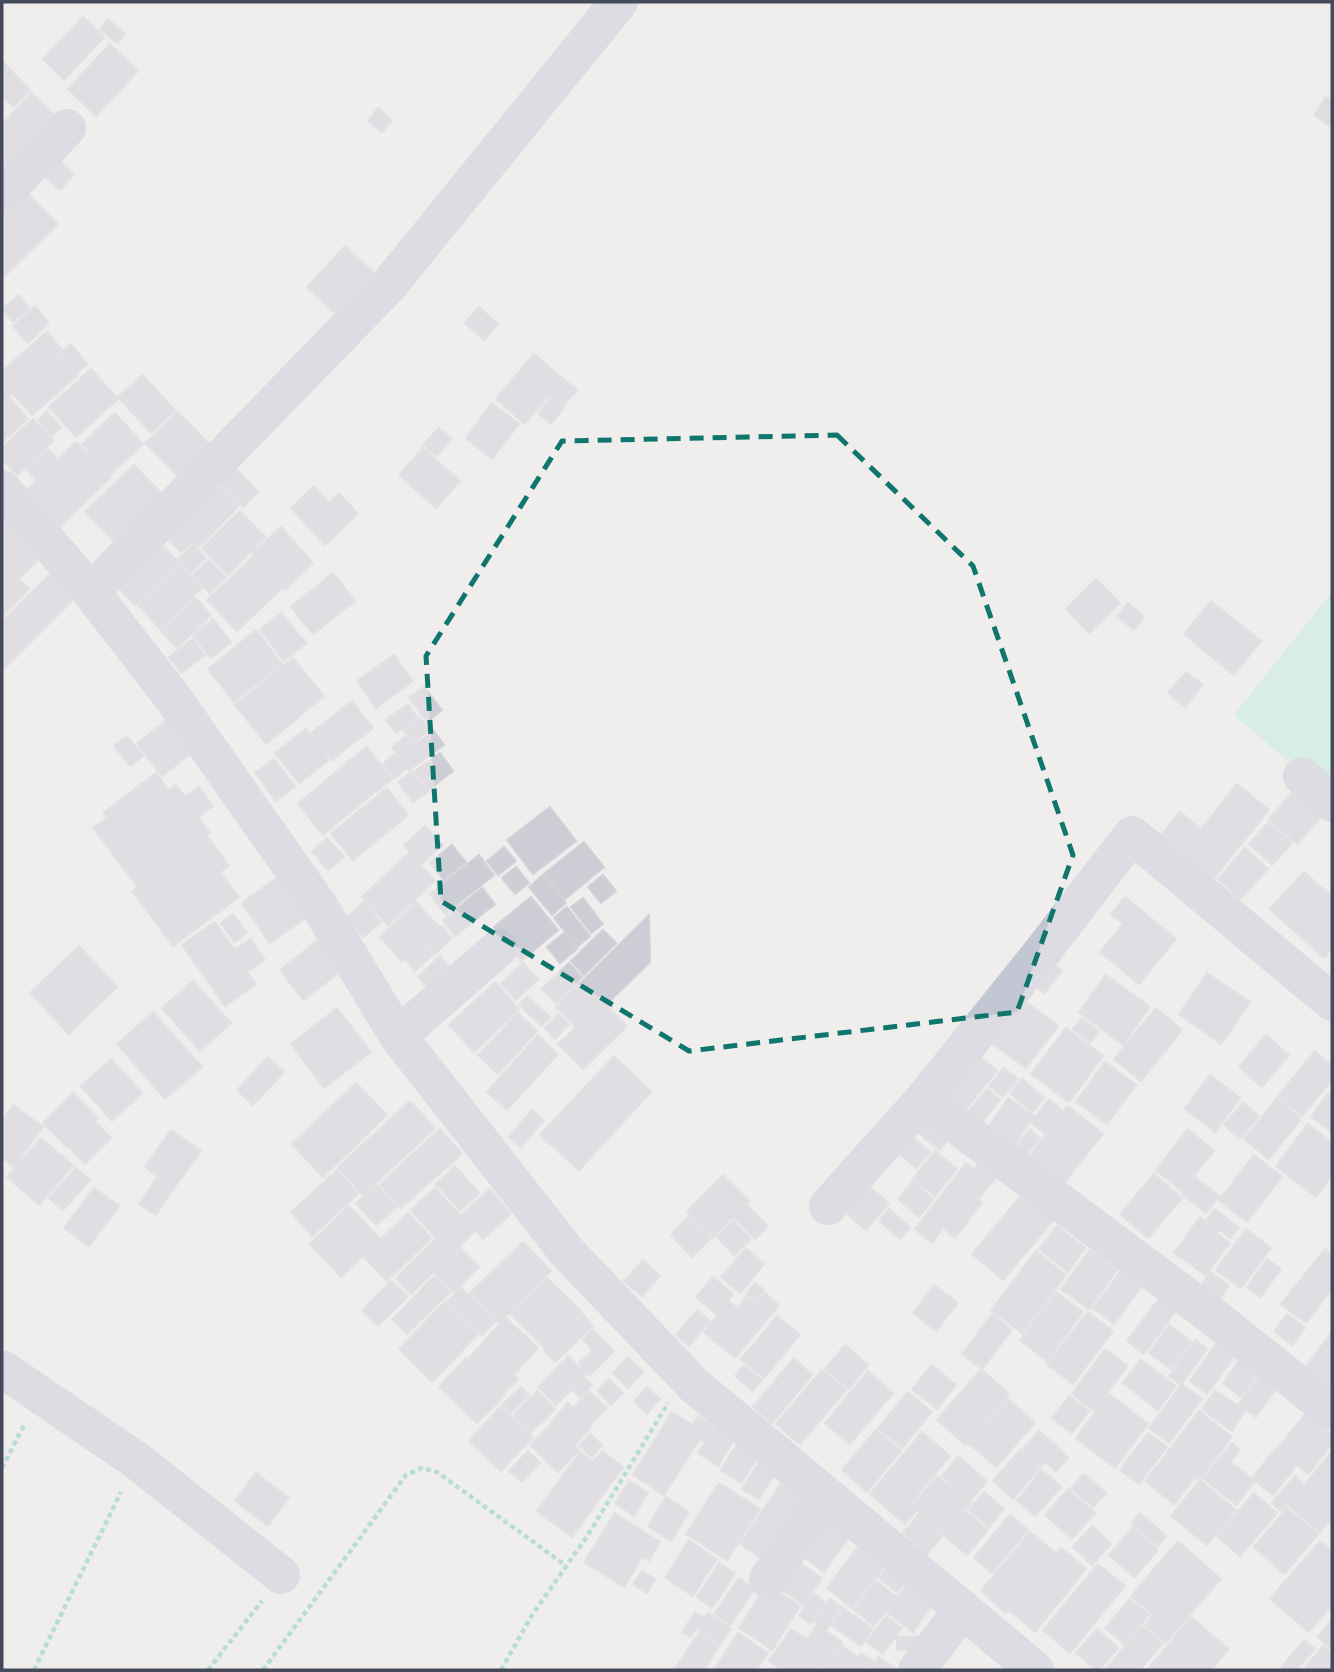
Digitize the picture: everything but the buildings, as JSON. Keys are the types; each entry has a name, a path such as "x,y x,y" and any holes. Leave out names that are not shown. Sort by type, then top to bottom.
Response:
{"street":[{"path":"91,592 388,286 619,2"},
{"path":"2,195 68,128"},
{"path":"2,489 91,592 173,698 321,909 398,1036 567,1252 685,1376 1035,1670"},
{"path":"1302,776 1332,803"},
{"path":"828,1206 923,1100 1132,835 1332,1002"},
{"path":"398,1036 499,948"},
{"path":"923,1100 1211,1315 1332,1411"},
{"path":"2,1369 136,1460 281,1575"},
{"path":"768,1579 825,1496"},
{"path":"917,1670 962,1611"}],"path":[{"path":"501,1670 532,1615 588,1535 685,1376"},
{"path":"2,1468 39,1393"},
{"path":"34,1670 136,1460"},
{"path":"263,1670 406,1475 422,1468 437,1472 565,1565"},
{"path":"208,1670 281,1575"}],"highlighted area":[{"path":"837,435 973,566 1073,855 1017,1012 689,1051 441,901 426,656 562,441"}],"green space":[{"path":"1332,592 1332,799 1234,715"}]}
